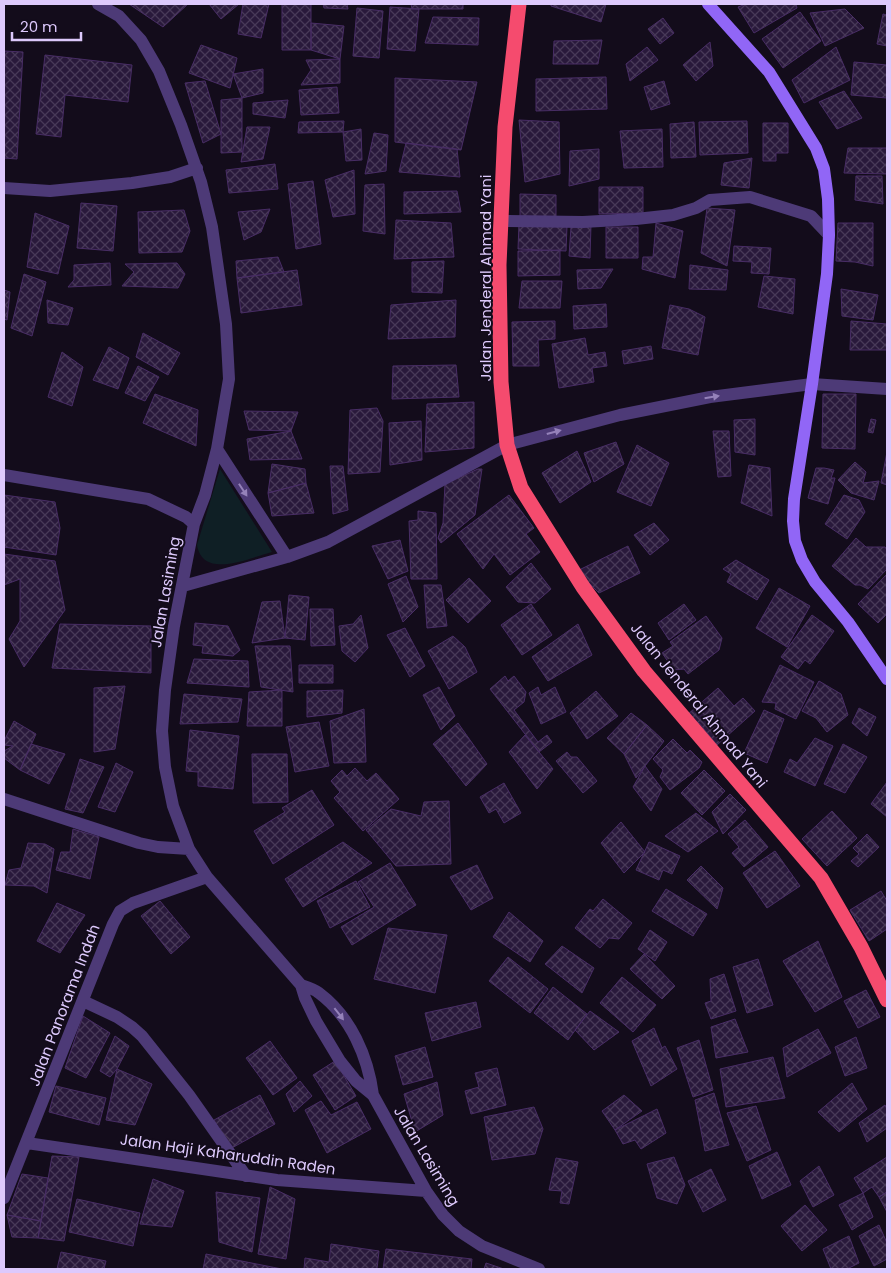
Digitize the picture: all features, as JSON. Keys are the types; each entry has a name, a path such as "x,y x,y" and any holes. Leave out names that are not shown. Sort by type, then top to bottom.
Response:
{"highway":[{"name":"Jalan Jenderal Ahmad Yani","path":"519,4 505,127 499,264 500,382 507,445 521,488 583,587 644,671 821,878 861,947 887,1000"}],"main road":[{"path":"708,4 769,72 816,148 824,169 828,199 827,274 794,499 793,521 795,541 802,560 815,582 848,622 887,678"}],"street":[{"name":"Jalan Lasiming","path":"98,4 118,16 141,40 154,63 176,112 196,168 212,227 226,324 230,378 217,450 205,495 194,524 174,626 165,690 162,731 165,767 173,806 189,848 207,876 301,985 316,1021 340,1061 356,1082 372,1095 426,1191 443,1215 459,1231 482,1246 539,1269"},
{"path":"4,188 50,191 114,185 170,177 196,168"},
{"path":"501,221 583,222 636,219 673,215 696,208 710,200 750,197 811,216 829,236"},
{"path":"182,586 287,557 328,542 507,445 620,414 702,398 812,384 887,389"},
{"path":"217,450 287,557"},
{"path":"4,475 148,499 186,517 194,524"},
{"path":"4,799 139,843 158,847 189,848"},
{"name":"Jalan Panorama Indah","path":"4,1198 113,924 120,911 133,903 207,876"},
{"name":"Jalan Lasiming","path":"301,985 318,992 331,1003 346,1023 363,1052 370,1075 372,1095"},
{"path":"83,1001 117,1017 132,1026 142,1036 189,1095 246,1176"},
{"name":"Jalan Haji Kaharuddin Raden","path":"27,1143 246,1176 339,1186 426,1191"}],"shaded area":[{"path":"220,469 272,552 228,564 208,562 201,556 197,545"}],"building":[{"path":"129,4 188,4 163,27"},
{"path":"209,4 239,4 221,19"},
{"path":"243,4 269,4 261,38 238,34"},
{"path":"282,4 311,4 311,50 282,50"},
{"path":"323,4 347,4 348,9 324,8"},
{"path":"411,4 463,4 463,9 412,9"},
{"path":"551,4 606,4 601,22 551,6"},
{"path":"746,4 796,4 797,8 754,33 738,7"},
{"path":"390,7 419,9 415,51 387,49"},
{"path":"357,8 383,11 379,58 353,56"},
{"path":"845,9 864,28 825,46 810,13"},
{"path":"800,12 821,41 783,68 762,39"},
{"path":"883,14 887,15 887,46 877,44"},
{"path":"433,17 479,18 478,45 425,43"},
{"path":"663,18 674,33 660,44 648,29"},
{"path":"311,23 344,26 340,59 311,50"},
{"path":"602,40 598,64 553,64 554,41"},
{"path":"710,42 713,66 696,81 683,65"},
{"path":"201,45 237,58 230,88 189,73"},
{"path":"647,47 658,60 630,81 626,64"},
{"path":"836,47 850,80 804,103 792,80"},
{"path":"4,51 23,52 17,159 4,158"},
{"path":"45,55 132,65 128,102 65,95 61,137 36,134"},
{"path":"340,59 340,83 301,85 311,70 306,60"},
{"path":"854,62 887,65 887,98 851,95"},
{"path":"263,69 263,93 242,98 233,74"},
{"path":"606,77 607,109 536,111 536,79"},
{"path":"395,78 477,82 461,150 395,142"},
{"path":"205,81 221,134 203,143 185,83"},
{"path":"664,81 670,104 651,110 644,87"},
{"path":"337,87 339,113 301,115 299,90"},
{"path":"844,91 862,118 837,129 819,102"},
{"path":"242,98 242,152 221,153 221,100"},
{"path":"288,100 285,118 253,114 253,103"},
{"path":"519,120 559,122 560,174 525,182"},
{"path":"344,121 343,132 298,133 299,122"},
{"path":"747,121 748,153 700,155 699,122"},
{"path":"694,122 696,157 671,158 670,124"},
{"path":"763,123 788,123 788,153 776,153 776,161 763,161"},
{"path":"247,127 270,127 263,159 241,162"},
{"path":"361,129 362,160 346,161 343,132"},
{"path":"662,129 663,167 624,168 620,131"},
{"path":"374,133 388,135 386,171 365,174"},
{"path":"406,143 457,149 460,177 399,172"},
{"path":"848,148 887,148 887,174 844,173"},
{"path":"599,149 599,179 569,186 570,151"},
{"path":"752,158 749,188 721,185 724,163"},
{"path":"275,164 278,189 229,193 226,170"},
{"path":"354,170 355,214 333,217 325,180"},
{"path":"856,176 882,176 883,204 855,200"},
{"path":"313,181 321,244 296,249 288,184"},
{"path":"384,184 385,234 363,231 365,185"},
{"path":"599,187 643,187 643,213 599,214"},
{"path":"457,191 461,212 404,214 404,192"},
{"path":"520,194 556,195 556,219 520,218"},
{"path":"81,203 117,206 113,251 77,248"},
{"path":"707,208 735,210 727,266 701,253"},
{"path":"270,209 261,232 244,240 238,212"},
{"path":"184,210 190,231 182,252 139,253 138,212"},
{"path":"35,213 69,226 58,274 27,267"},
{"path":"396,220 451,223 454,257 394,259"},
{"path":"656,223 683,231 675,278 642,269 643,257 653,257"},
{"path":"838,223 873,223 873,266 855,262 836,261"},
{"path":"519,224 567,226 566,251 518,249"},
{"path":"591,225 590,258 569,256 571,227"},
{"path":"606,227 638,227 638,258 606,258"},
{"path":"734,246 771,248 769,274 751,273 752,262 733,261"},
{"path":"560,250 560,275 518,276 518,251"},
{"path":"278,257 284,272 237,278 236,261"},
{"path":"444,261 442,293 412,292 412,262"},
{"path":"110,263 111,285 68,287 74,280 74,265"},
{"path":"177,263 185,274 178,288 122,286 134,272 125,264"},
{"path":"690,265 728,270 726,290 689,289"},
{"path":"613,269 601,288 578,289 577,270"},
{"path":"297,270 302,305 241,313 237,278"},
{"path":"24,274 46,282 32,336 11,328"},
{"path":"764,276 795,279 793,314 758,307"},
{"path":"522,281 562,281 560,308 519,308"},
{"path":"841,289 878,295 873,320 842,316"},
{"path":"4,290 10,292 7,320 4,319"},
{"path":"47,300 73,308 68,325 48,323"},
{"path":"456,300 455,337 388,339 391,305"},
{"path":"606,304 607,327 574,329 573,306"},
{"path":"670,305 689,309 705,317 698,355 662,348"},
{"path":"555,321 555,339 538,340 539,366 513,366 512,322"},
{"path":"851,321 887,324 887,350 850,350"},
{"path":"143,333 180,353 168,375 136,357"},
{"path":"585,338 588,355 605,352 607,366 592,368 594,382 559,388 552,344"},
{"path":"651,346 653,359 624,364 622,351"},
{"path":"109,347 129,358 118,389 93,380"},
{"path":"62,352 83,367 72,406 48,397"},
{"path":"456,365 459,397 392,399 393,366"},
{"path":"138,366 159,377 145,401 125,393"},
{"path":"155,394 198,410 196,446 143,423"},
{"path":"823,394 856,394 855,449 822,448"},
{"path":"474,402 474,448 425,452 427,404"},
{"path":"377,408 383,421 380,472 348,474 350,410"},
{"path":"244,411 298,412 291,431 249,430"},
{"path":"755,419 755,455 735,452 734,420"},
{"path":"871,419 876,420 873,433 868,432"},
{"path":"421,421 422,460 390,465 389,423"},
{"path":"291,431 302,459 250,460 247,439"},
{"path":"713,431 729,431 731,476 718,477"},
{"path":"616,442 624,464 594,482 584,453"},
{"path":"637,445 669,463 651,506 617,492"},
{"path":"577,451 591,482 560,503 542,473"},
{"path":"887,452 887,485 881,483"},
{"path":"855,462 866,472 863,483 879,481 874,500 851,493 838,480"},
{"path":"272,464 305,469 306,483 268,493"},
{"path":"749,465 770,468 772,516 741,503"},
{"path":"330,466 343,466 348,510 333,514"},
{"path":"816,468 834,470 831,478 835,478 828,504 808,498"},
{"path":"478,469 482,469 475,515 441,543 438,538 443,523 445,484"},
{"path":"306,483 314,513 272,516 268,493"},
{"path":"4,495 55,502 60,528 56,555 4,547"},
{"path":"509,495 534,528 526,534 540,552 510,575 494,554 483,569 457,534"},
{"path":"844,495 859,500 865,512 847,539 825,524"},
{"path":"418,511 436,513 437,579 411,579 409,521 418,520"},
{"path":"654,523 669,540 650,555 634,535"},
{"path":"856,538 866,547 885,547 887,550 887,569 868,589 855,585 832,566"},
{"path":"400,540 408,571 388,579 372,546"},
{"path":"628,546 640,573 599,593 577,571"},
{"path":"4,554 55,561 65,610 24,667 9,639 20,621 20,579 4,585"},
{"path":"736,560 769,580 757,600 727,582 731,574 723,569"},
{"path":"531,563 551,589 535,603 518,602 506,587"},
{"path":"886,575 887,614 878,623 858,604"},
{"path":"406,576 418,607 403,622 388,584"},
{"path":"469,578 491,601 468,623 446,600"},
{"path":"424,585 441,585 447,626 427,628"},
{"path":"779,588 810,606 787,647 756,628"},
{"path":"289,595 309,597 305,640 285,638"},
{"path":"280,601 285,638 252,643 262,602"},
{"path":"531,604 552,635 522,655 501,625"},
{"path":"684,604 696,620 669,640 658,623"},
{"path":"310,609 333,609 335,645 311,646"},
{"path":"361,615 368,648 355,662 342,651 339,626 353,624"},
{"path":"812,615 834,631 810,664 805,660 798,669 781,657"},
{"path":"706,616 722,638 719,650 688,674 684,669 674,670 662,653 673,646 670,642"},
{"path":"195,623 228,626 240,650 233,656 202,653 203,646 193,645"},
{"path":"60,624 151,626 151,673 52,668"},
{"path":"578,624 592,655 548,681 532,657"},
{"path":"405,628 425,666 410,677 387,635"},
{"path":"453,636 465,647 477,672 449,689 428,651"},
{"path":"255,646 290,646 293,692 261,687"},
{"path":"194,659 248,661 249,687 187,683"},
{"path":"299,665 333,665 333,683 299,683"},
{"path":"780,665 814,682 796,719 775,709 776,703 762,702"},
{"path":"505,676 508,681 514,676 526,692 524,702 514,710 538,742 547,735 552,742 539,752 490,689"},
{"path":"819,681 841,694 848,715 827,732 816,718 802,711"},
{"path":"125,686 115,749 94,752 94,688"},
{"path":"439,687 455,716 441,730 423,695"},
{"path":"538,687 541,695 555,687 566,712 541,724 529,693"},
{"path":"718,688 734,706 743,698 755,711 717,745 699,723 692,721 687,715"},
{"path":"282,690 282,726 247,726 249,692"},
{"path":"343,690 342,713 307,717 307,691"},
{"path":"596,691 618,716 587,739 570,713"},
{"path":"184,694 242,699 238,722 180,724"},
{"path":"859,708 876,717 867,736 852,723"},
{"path":"364,709 366,762 334,763 330,721"},
{"path":"764,710 784,719 767,763 744,753"},
{"path":"631,713 647,725 624,754 607,738"},
{"path":"14,721 36,734 20,770 4,758 4,751 13,746 4,745 4,741"},
{"path":"319,722 329,766 295,772 286,727"},
{"path":"458,723 487,764 466,786 433,744"},
{"path":"647,725 664,741 636,778 624,754"},
{"path":"190,730 239,736 233,789 198,786 198,772 186,771"},
{"path":"525,735 553,769 537,789 509,752"},
{"path":"815,738 833,746 815,786 784,772 790,759 797,763"},
{"path":"673,739 687,753 690,750 702,762 699,768 670,790 660,777 663,770 653,759"},
{"path":"31,744 65,754 49,784 20,770"},
{"path":"843,744 867,757 845,793 824,784"},
{"path":"567,752 571,757 577,757 597,781 583,793 556,761"},
{"path":"252,754 287,754 288,802 253,803"},
{"path":"80,759 104,767 83,813 65,809"},
{"path":"116,763 133,772 115,812 98,807"},
{"path":"645,766 662,789 651,811 633,787"},
{"path":"355,768 367,781 376,773 399,799 363,831 334,798 340,792 331,781 342,770 347,776"},
{"path":"704,770 725,791 702,815 681,793"},
{"path":"887,782 887,817 871,804"},
{"path":"504,783 521,813 504,823 496,809 489,813 480,797"},
{"path":"312,790 334,825 273,864 254,831 285,812 282,808"},
{"path":"730,794 746,810 723,834 712,812"},
{"path":"449,801 451,864 396,866 366,830 391,809 421,816 424,802"},
{"path":"832,811 857,838 827,866 802,839"},
{"path":"696,813 718,831 688,852 665,836"},
{"path":"745,820 768,847 744,867 732,853 739,847 728,834"},
{"path":"621,822 645,852 624,873 601,843"},
{"path":"73,829 99,837 90,879 56,870 61,852 70,852"},
{"path":"867,834 879,847 858,867 851,861 859,854 853,848"},
{"path":"343,842 372,863 303,907 285,879"},
{"path":"649,842 680,856 672,874 663,870 659,880 636,870"},
{"path":"28,843 45,844 54,849 47,893 34,886 5,885 9,870 21,868"},
{"path":"775,851 800,886 767,908 743,873"},
{"path":"390,863 416,905 352,945 341,927 374,907 358,882"},
{"path":"477,865 493,898 471,910 450,877"},
{"path":"701,866 723,888 717,909 687,880"},
{"path":"356,881 370,907 330,928 317,901"},
{"path":"666,889 707,914 693,936 652,911"},
{"path":"881,891 887,901 887,929 869,941 850,910"},
{"path":"603,899 632,923 619,939 609,938 600,948 575,928 590,909 593,911"},
{"path":"160,901 190,937 171,954 141,916"},
{"path":"57,903 85,915 60,953 37,941"},
{"path":"509,912 543,941 530,962 493,937"},
{"path":"388,928 447,935 435,993 374,979"},
{"path":"650,930 667,942 655,961 638,949"},
{"path":"818,941 842,997 815,1012 783,961"},
{"path":"562,946 594,968 582,993 545,964"},
{"path":"644,954 675,986 662,999 630,969"},
{"path":"508,957 548,989 530,1013 489,981"},
{"path":"758,959 773,1005 747,1013 733,967"},
{"path":"724,974 736,1011 711,1019 705,1003 711,1001 710,979"},
{"path":"622,977 656,1005 633,1032 600,1003"},
{"path":"553,987 587,1014 568,1040 534,1013"},
{"path":"866,990 880,1017 858,1028 844,1001"},
{"path":"476,1002 481,1027 432,1041 425,1013"},
{"path":"590,1011 619,1032 594,1050 575,1030"},
{"path":"83,1016 110,1033 86,1078 65,1068"},
{"path":"735,1019 748,1052 716,1058 711,1027"},
{"path":"654,1028 662,1048 665,1046 677,1069 651,1086 632,1041"},
{"path":"818,1029 831,1053 787,1077 783,1048"},
{"path":"115,1036 129,1046 117,1069 110,1077 100,1071"},
{"path":"856,1037 867,1068 845,1076 835,1047"},
{"path":"699,1040 713,1090 693,1097 677,1048"},
{"path":"270,1041 297,1078 273,1095 246,1058"},
{"path":"425,1047 433,1077 403,1085 395,1056"},
{"path":"773,1057 785,1098 726,1107 720,1069"},
{"path":"335,1061 356,1096 335,1110 313,1075"},
{"path":"497,1068 506,1105 471,1114 465,1091 479,1087 475,1073"},
{"path":"117,1069 152,1084 135,1125 106,1120"},
{"path":"300,1081 312,1096 294,1112 286,1094"},
{"path":"437,1082 443,1115 415,1132 404,1094"},
{"path":"852,1083 867,1109 839,1132 818,1112"},
{"path":"56,1086 106,1098 99,1125 49,1112"},
{"path":"714,1093 729,1145 705,1151 695,1100"},
{"path":"260,1095 275,1124 230,1149 214,1120"},
{"path":"624,1095 642,1111 615,1130 602,1111"},
{"path":"321,1101 331,1115 357,1102 371,1129 327,1153 305,1110"},
{"path":"885,1105 887,1109 887,1128 867,1142 859,1123"},
{"path":"756,1106 771,1150 747,1161 727,1113"},
{"path":"534,1107 543,1129 535,1154 492,1160 484,1117"},
{"path":"657,1109 666,1133 641,1149 635,1140 623,1144 615,1130"},
{"path":"777,1152 791,1185 762,1199 749,1166"},
{"path":"52,1156 79,1157 64,1241 38,1238"},
{"path":"674,1157 685,1185 677,1204 657,1198 647,1164"},
{"path":"887,1157 887,1192 879,1197 872,1187 863,1193 854,1178"},
{"path":"556,1158 578,1162 569,1204 560,1203 562,1191 549,1190"},
{"path":"819,1166 834,1195 813,1207 800,1181"},
{"path":"711,1169 726,1200 703,1212 688,1181"},
{"path":"22,1174 48,1178 41,1221 7,1215"},
{"path":"153,1179 184,1191 172,1227 140,1224"},
{"path":"270,1187 295,1199 286,1259 258,1254"},
{"path":"216,1192 260,1198 252,1252 219,1242"},
{"path":"887,1192 887,1212 879,1197"},
{"path":"863,1193 873,1217 852,1230 839,1205"},
{"path":"77,1199 140,1213 133,1246 69,1232"},
{"path":"805,1205 827,1230 802,1251 781,1226"},
{"path":"7,1215 41,1221 38,1238 12,1237"},
{"path":"879,1225 887,1243 887,1259 874,1266 859,1236"},
{"path":"849,1236 859,1263 847,1269 831,1269 823,1249"},
{"path":"331,1244 379,1251 377,1269 304,1269 305,1258 329,1262"},
{"path":"386,1249 472,1259 471,1269 383,1269"},
{"path":"61,1252 106,1261 104,1269 57,1269"},
{"path":"206,1254 282,1269 203,1269"},
{"path":"486,1263 504,1269 484,1269"}]}
